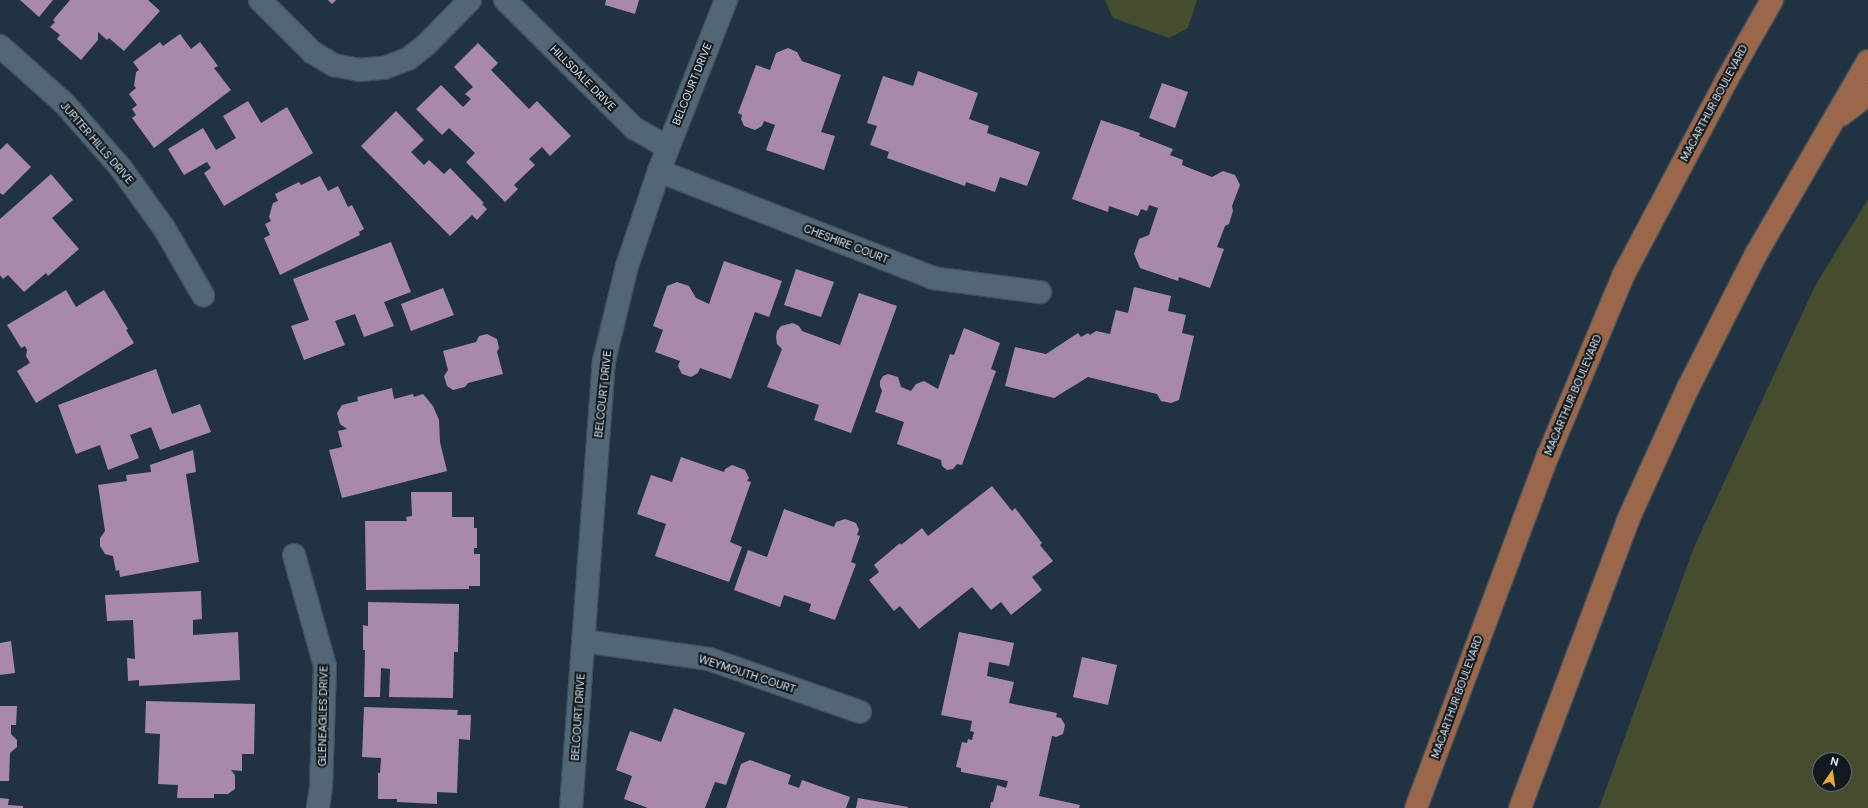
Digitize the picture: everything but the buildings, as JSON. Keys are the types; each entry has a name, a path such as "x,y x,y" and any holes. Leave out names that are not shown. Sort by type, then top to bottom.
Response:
{"main road":[{"path":"1757,24 1764,0"},
{"name":"MACARTHUR BOULEVARD","path":"1416,808 1549,453 1624,274 1757,24 1772,0"},
{"path":"1520,808 1628,520 1685,395 1756,254 1868,61"},
{"path":"1835,119 1868,95"}],"street":[{"path":"260,0 312,52 334,65 359,70 384,68 408,59 426,45 470,0"},
{"name":"HILLSDALE DRIVE","path":"505,0 634,128 667,147"},
{"name":"BELCOURT DRIVE","path":"571,808 604,361 627,266 659,170 726,0"},
{"name":"JUPITER HILLS DRIVE","path":"0,46 64,103 120,167 164,228 203,295"},
{"name":"CHESHIRE COURT","path":"659,170 933,278 1040,292"},
{"name":"GLENEAGLES DRIVE","path":"294,556 325,666 321,788 318,808"},
{"name":"WEYMOUTH COURT","path":"583,641 709,659 860,712"}],"green space":[{"path":"1105,0 1197,0 1188,28 1169,38 1113,18"},
{"path":"1868,199 1868,808 1599,808 1694,547 1815,286"}]}
